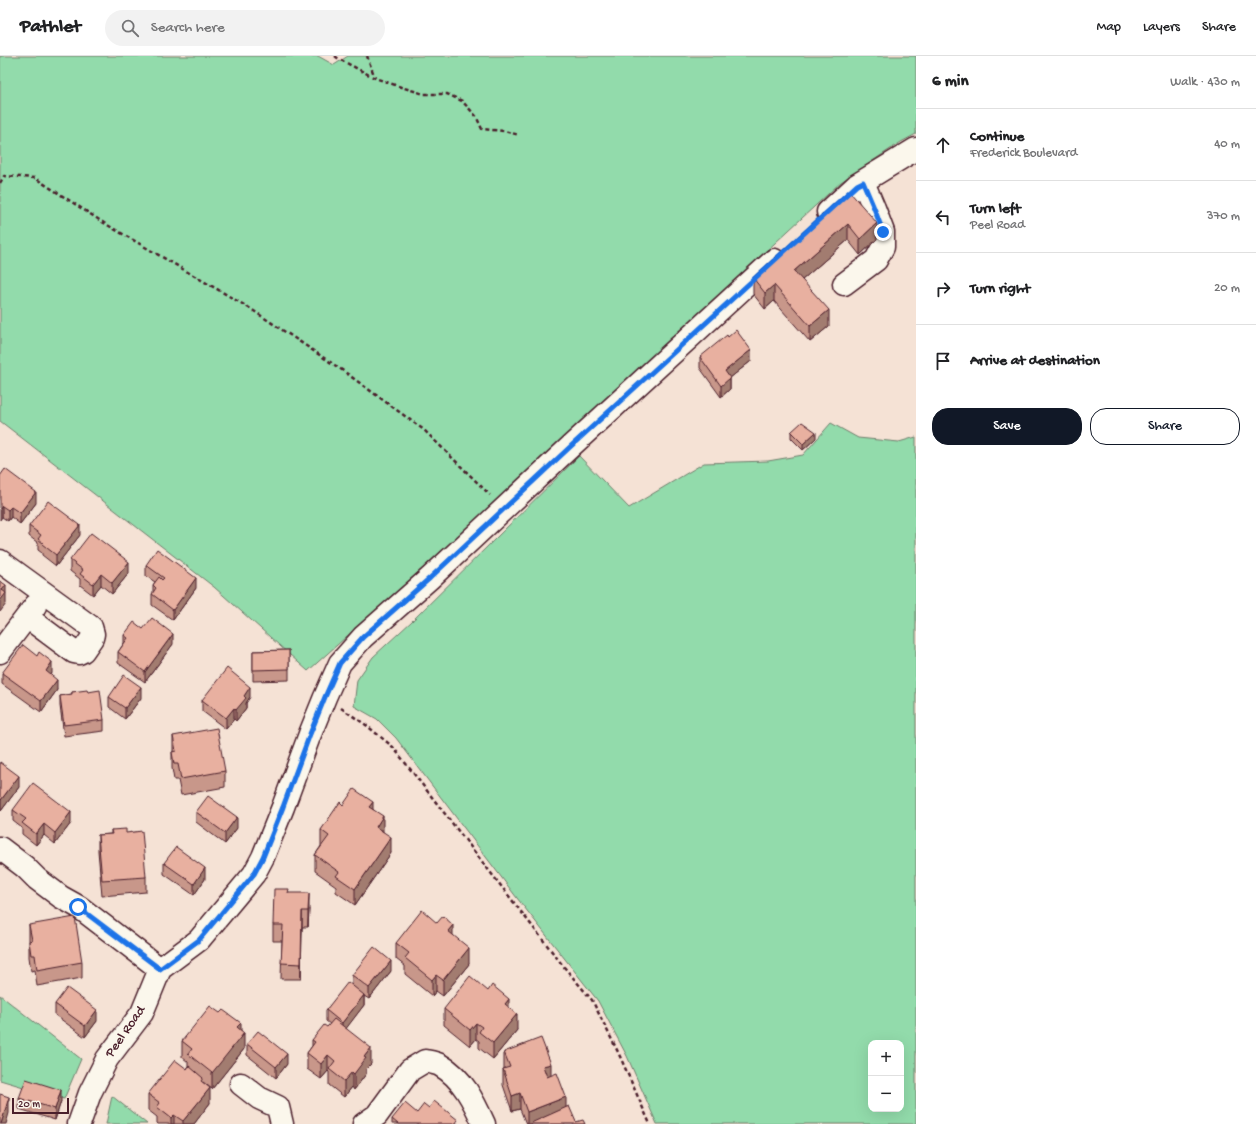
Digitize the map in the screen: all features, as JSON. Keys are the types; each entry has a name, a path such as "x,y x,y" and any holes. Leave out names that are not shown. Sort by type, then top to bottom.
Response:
{"street":[{"path":"811,227 857,185 916,148"},
{"path":"844,284 876,260 883,247 883,232 863,182"},
{"path":"0,848 25,867 37,879 61,897 78,907 160,969 199,940 254,874 263,857 325,697 340,663 363,637 430,578 593,426 788,248"},
{"path":"0,561 91,627 93,634 92,638 83,651 78,653 74,652 27,617"},
{"path":"0,652 44,594"},
{"name":"Peel Road","path":"79,1124 90,1093 107,1059 142,1013 160,969"},
{"path":"364,1124 377,1115 410,1070 425,1061 440,1065 457,1078 470,1095 484,1124"},
{"path":"241,1084 259,1098 278,1107 282,1124"}],"path":[{"path":"335,56 375,78 401,87 424,94 447,94 457,98 462,101 476,116 482,129 504,131 520,135"},
{"path":"366,56 375,78"},
{"path":"0,183 4,176 35,178 104,223 252,309 342,370 424,430 504,509"},
{"path":"325,697 366,725 393,747 564,967 592,1000 618,1052 650,1124"}],"green space":[{"path":"0,56 318,56 334,65 348,56 916,56 916,134 901,142 841,182 432,560 308,671 214,587 0,421"},
{"path":"831,423 858,438 899,442 916,437 916,1124 657,1124 627,1056 598,1001 517,898 396,738 377,719 354,706 357,680 373,657 412,621 579,456 629,508 704,463 768,461 803,455"},
{"path":"0,995 81,1059 64,1099 0,1080"},
{"path":"112,1096 147,1124 106,1124"}],"building":[{"path":"849,191 877,223 860,239 848,224 794,271 829,310 810,326 774,285 765,293 753,278"},
{"path":"736,330 751,350 725,371 730,378 721,386 700,357 727,335 728,337"},
{"path":"802,422 816,432 803,444 791,432"},
{"path":"5,469 36,492 20,513 11,507 8,510 2,506 0,509 0,476"},
{"path":"48,501 80,525 56,555 42,544 43,543 38,539 41,535 29,526"},
{"path":"91,533 129,562 112,583 101,574 93,584 80,574 83,570 70,560"},
{"path":"157,549 196,578 173,610 152,594 156,588 153,585 159,577 162,580 164,578 146,565"},
{"path":"0,581 6,585 2,590 6,593 0,601"},
{"path":"152,618 173,634 145,672 118,652 128,638 124,635 134,622 143,629"},
{"path":"23,645 37,656 39,652 52,662 46,671 57,680 41,701 2,673"},
{"path":"289,650 289,669 253,670 253,651"},
{"path":"227,668 250,687 244,696 246,698 236,710 234,708 226,718 202,700"},
{"path":"124,675 141,687 125,708 109,697"},
{"path":"87,690 88,692 100,690 104,720 64,725 60,696 72,694 72,692"},
{"path":"217,728 225,771 181,779 178,764 174,764 172,752 176,751 173,736"},
{"path":"0,762 19,776 1,800 0,799"},
{"path":"33,783 71,812 55,833 44,824 36,834 22,823 26,819 13,810"},
{"path":"354,789 373,802 369,807 383,816 376,827 391,837 355,889 336,876 339,872 315,855 329,836 321,830 340,802 343,805"},
{"path":"208,796 237,817 225,833 196,812"},
{"path":"126,829 126,833 142,831 146,877 102,880 98,835 112,834 111,830"},
{"path":"176,847 205,868 194,884 164,863"},
{"path":"274,889 289,889 288,893 309,893 308,911 302,911 301,964 281,963 283,925 273,925"},
{"path":"422,910 437,923 443,916 453,925 448,931 469,948 443,980 436,975 432,980 405,958 409,953 396,943"},
{"path":"75,917 82,962 37,970 35,955 31,955 29,941 32,940 29,925"},
{"path":"374,947 391,961 369,988 352,975"},
{"path":"470,976 488,991 492,985 509,999 505,1004 517,1014 493,1043 479,1032 482,1027 476,1023 470,1030 444,1009"},
{"path":"348,982 364,995 342,1023 326,1010"},
{"path":"67,988 97,1010 85,1026 55,1004"},
{"path":"210,1006 220,1013 223,1010 241,1023 237,1027 244,1033 212,1073 188,1054 192,1049 182,1041"},
{"path":"334,1019 371,1048 364,1057 366,1058 354,1074 352,1072 344,1081 329,1069 335,1061 328,1055 321,1064 307,1053 315,1042 312,1040 324,1025 327,1027"},
{"path":"258,1031 287,1054 276,1067 247,1044"},
{"path":"541,1038 551,1064 543,1066 547,1077 557,1073 566,1097 527,1112 520,1093 512,1096 503,1069 510,1067 504,1052"},
{"path":"175,1060 187,1069 189,1066 203,1078 201,1081 210,1088 183,1121 174,1115 171,1118 157,1107 160,1103 148,1094"},
{"path":"26,1079 61,1090 55,1109 19,1098"},
{"path":"0,1094 9,1097 1,1124 0,1124"},
{"path":"434,1101 458,1120 455,1124 398,1124 392,1119 405,1103 417,1113 424,1104 429,1108"},
{"path":"569,1106 576,1122 583,1120 585,1124 531,1124 531,1123"}],"route":[{"path":"78,907 160,969 199,940 254,874 263,857 310,734 340,663 363,637 430,578 570,447 857,185 863,182 883,232"}]}
